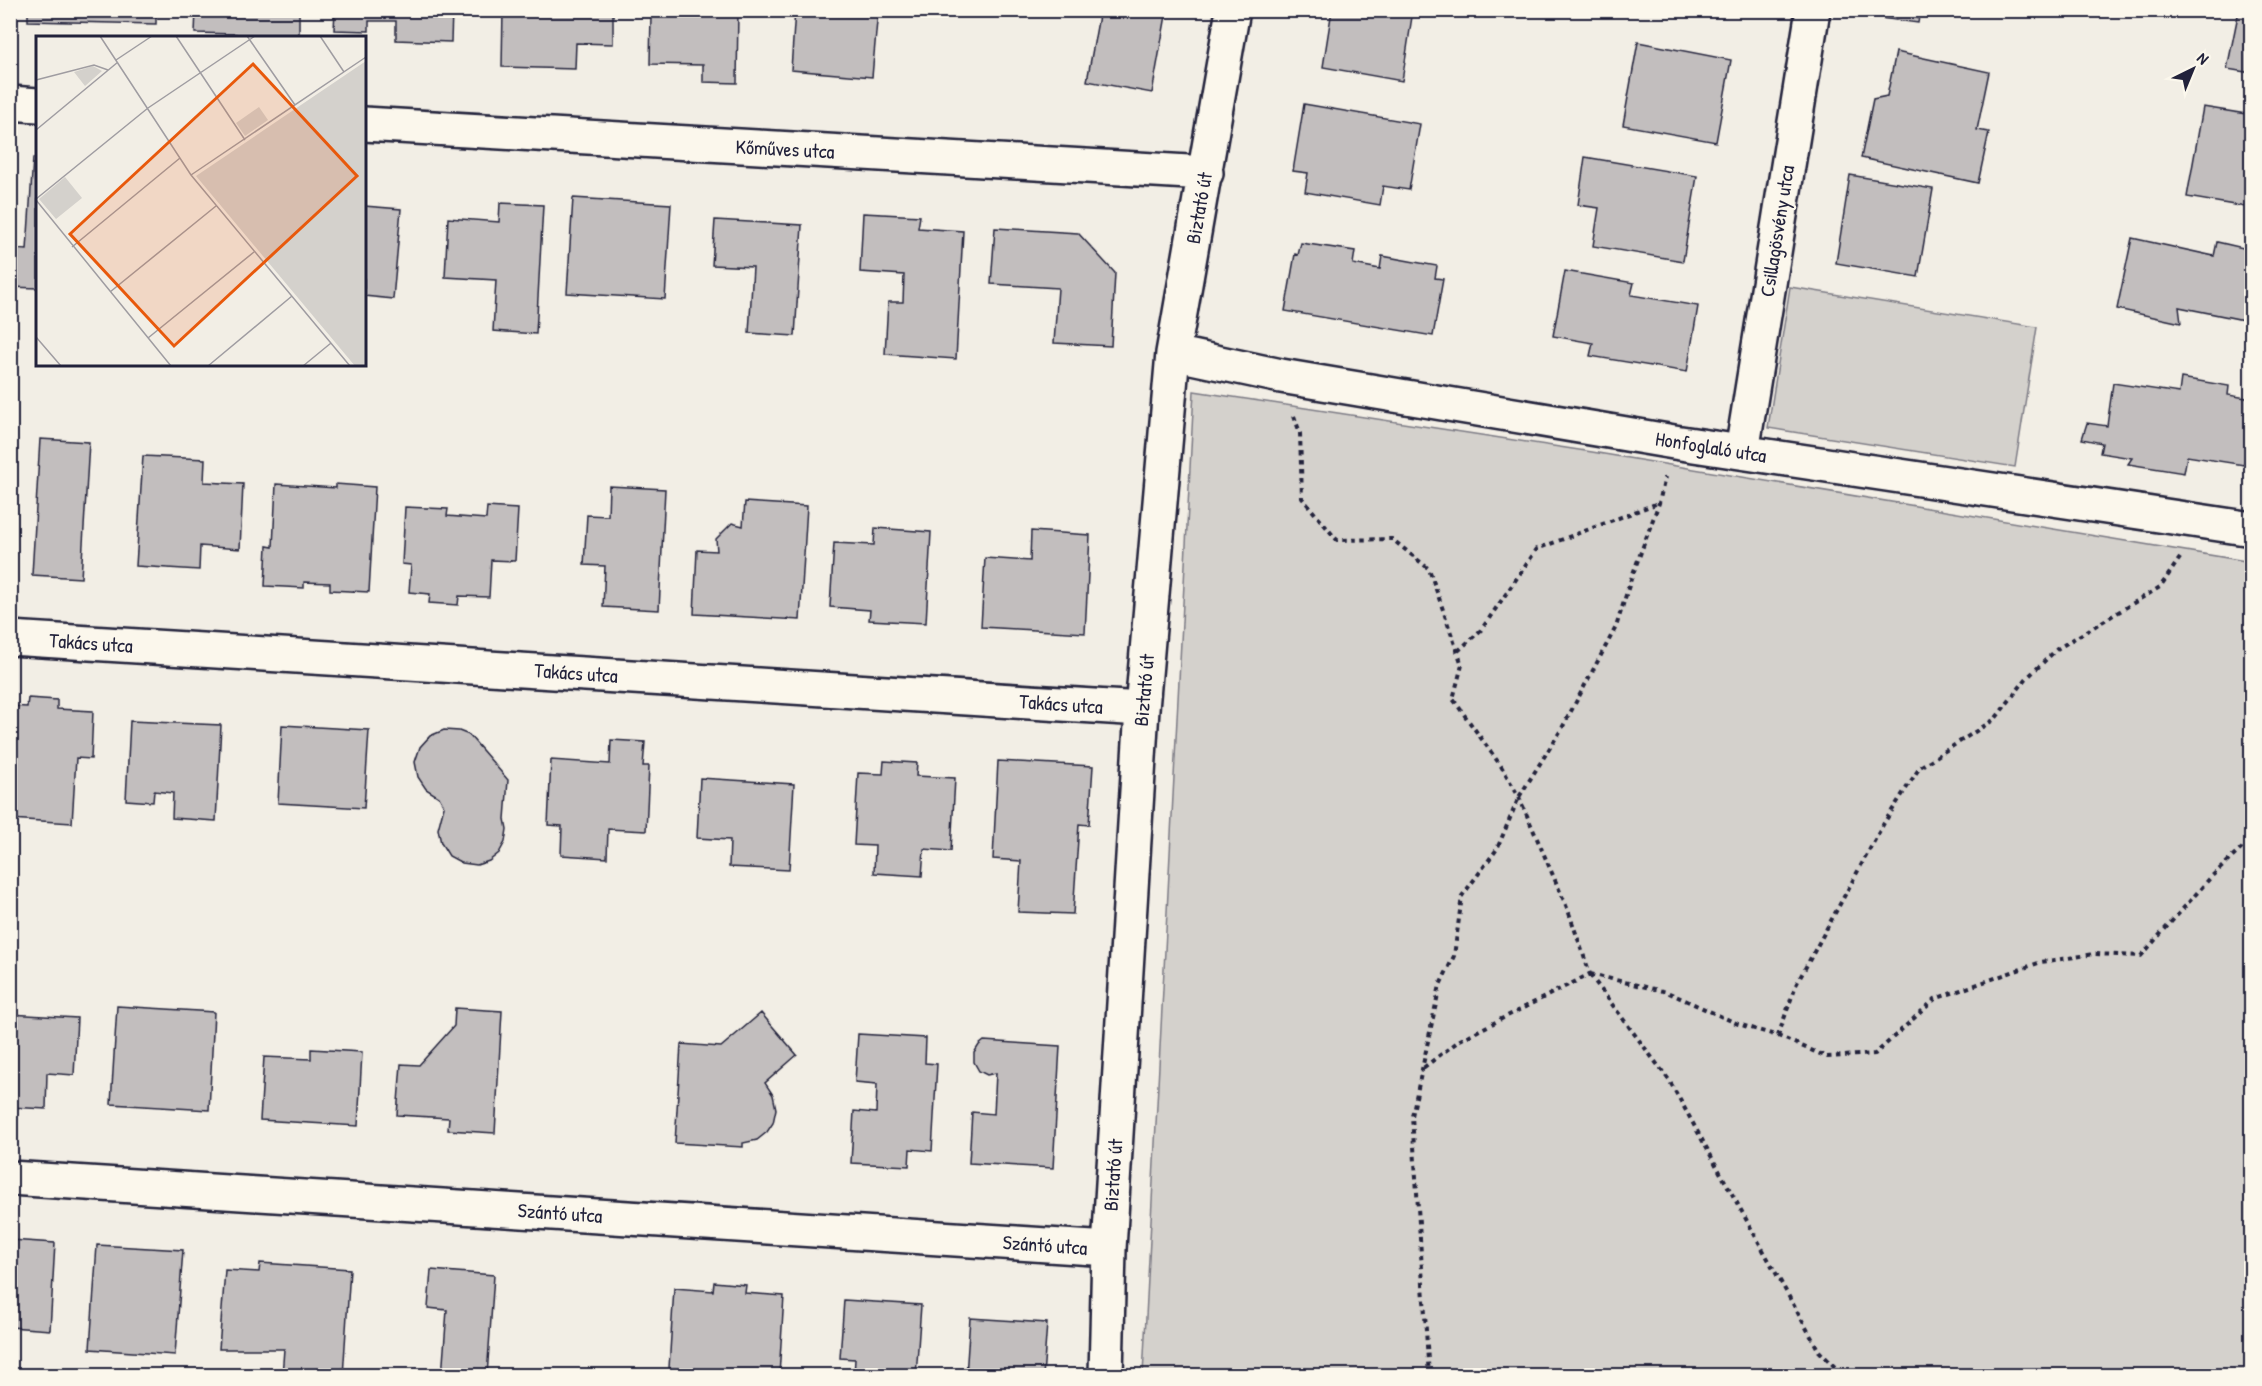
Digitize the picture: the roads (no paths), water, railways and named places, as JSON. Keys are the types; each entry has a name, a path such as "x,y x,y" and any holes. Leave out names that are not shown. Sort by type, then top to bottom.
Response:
{"street":[{"name":"Biztató út","path":"1106,1376 1109,1249 1142,709 1173,353 1233,10"},
{"name":"Csillagösvény utca","path":"1742,452 1813,10"},
{"path":"10,103 36,105"},
{"name":"Kőműves utca","path":"366,124 1206,173"},
{"name":"Honfoglaló utca","path":"1173,353 1281,376 1674,442 2252,530"},
{"name":"Takács utca","path":"10,638 1142,709"},
{"name":"Szántó utca","path":"10,1178 1109,1249"}]}
